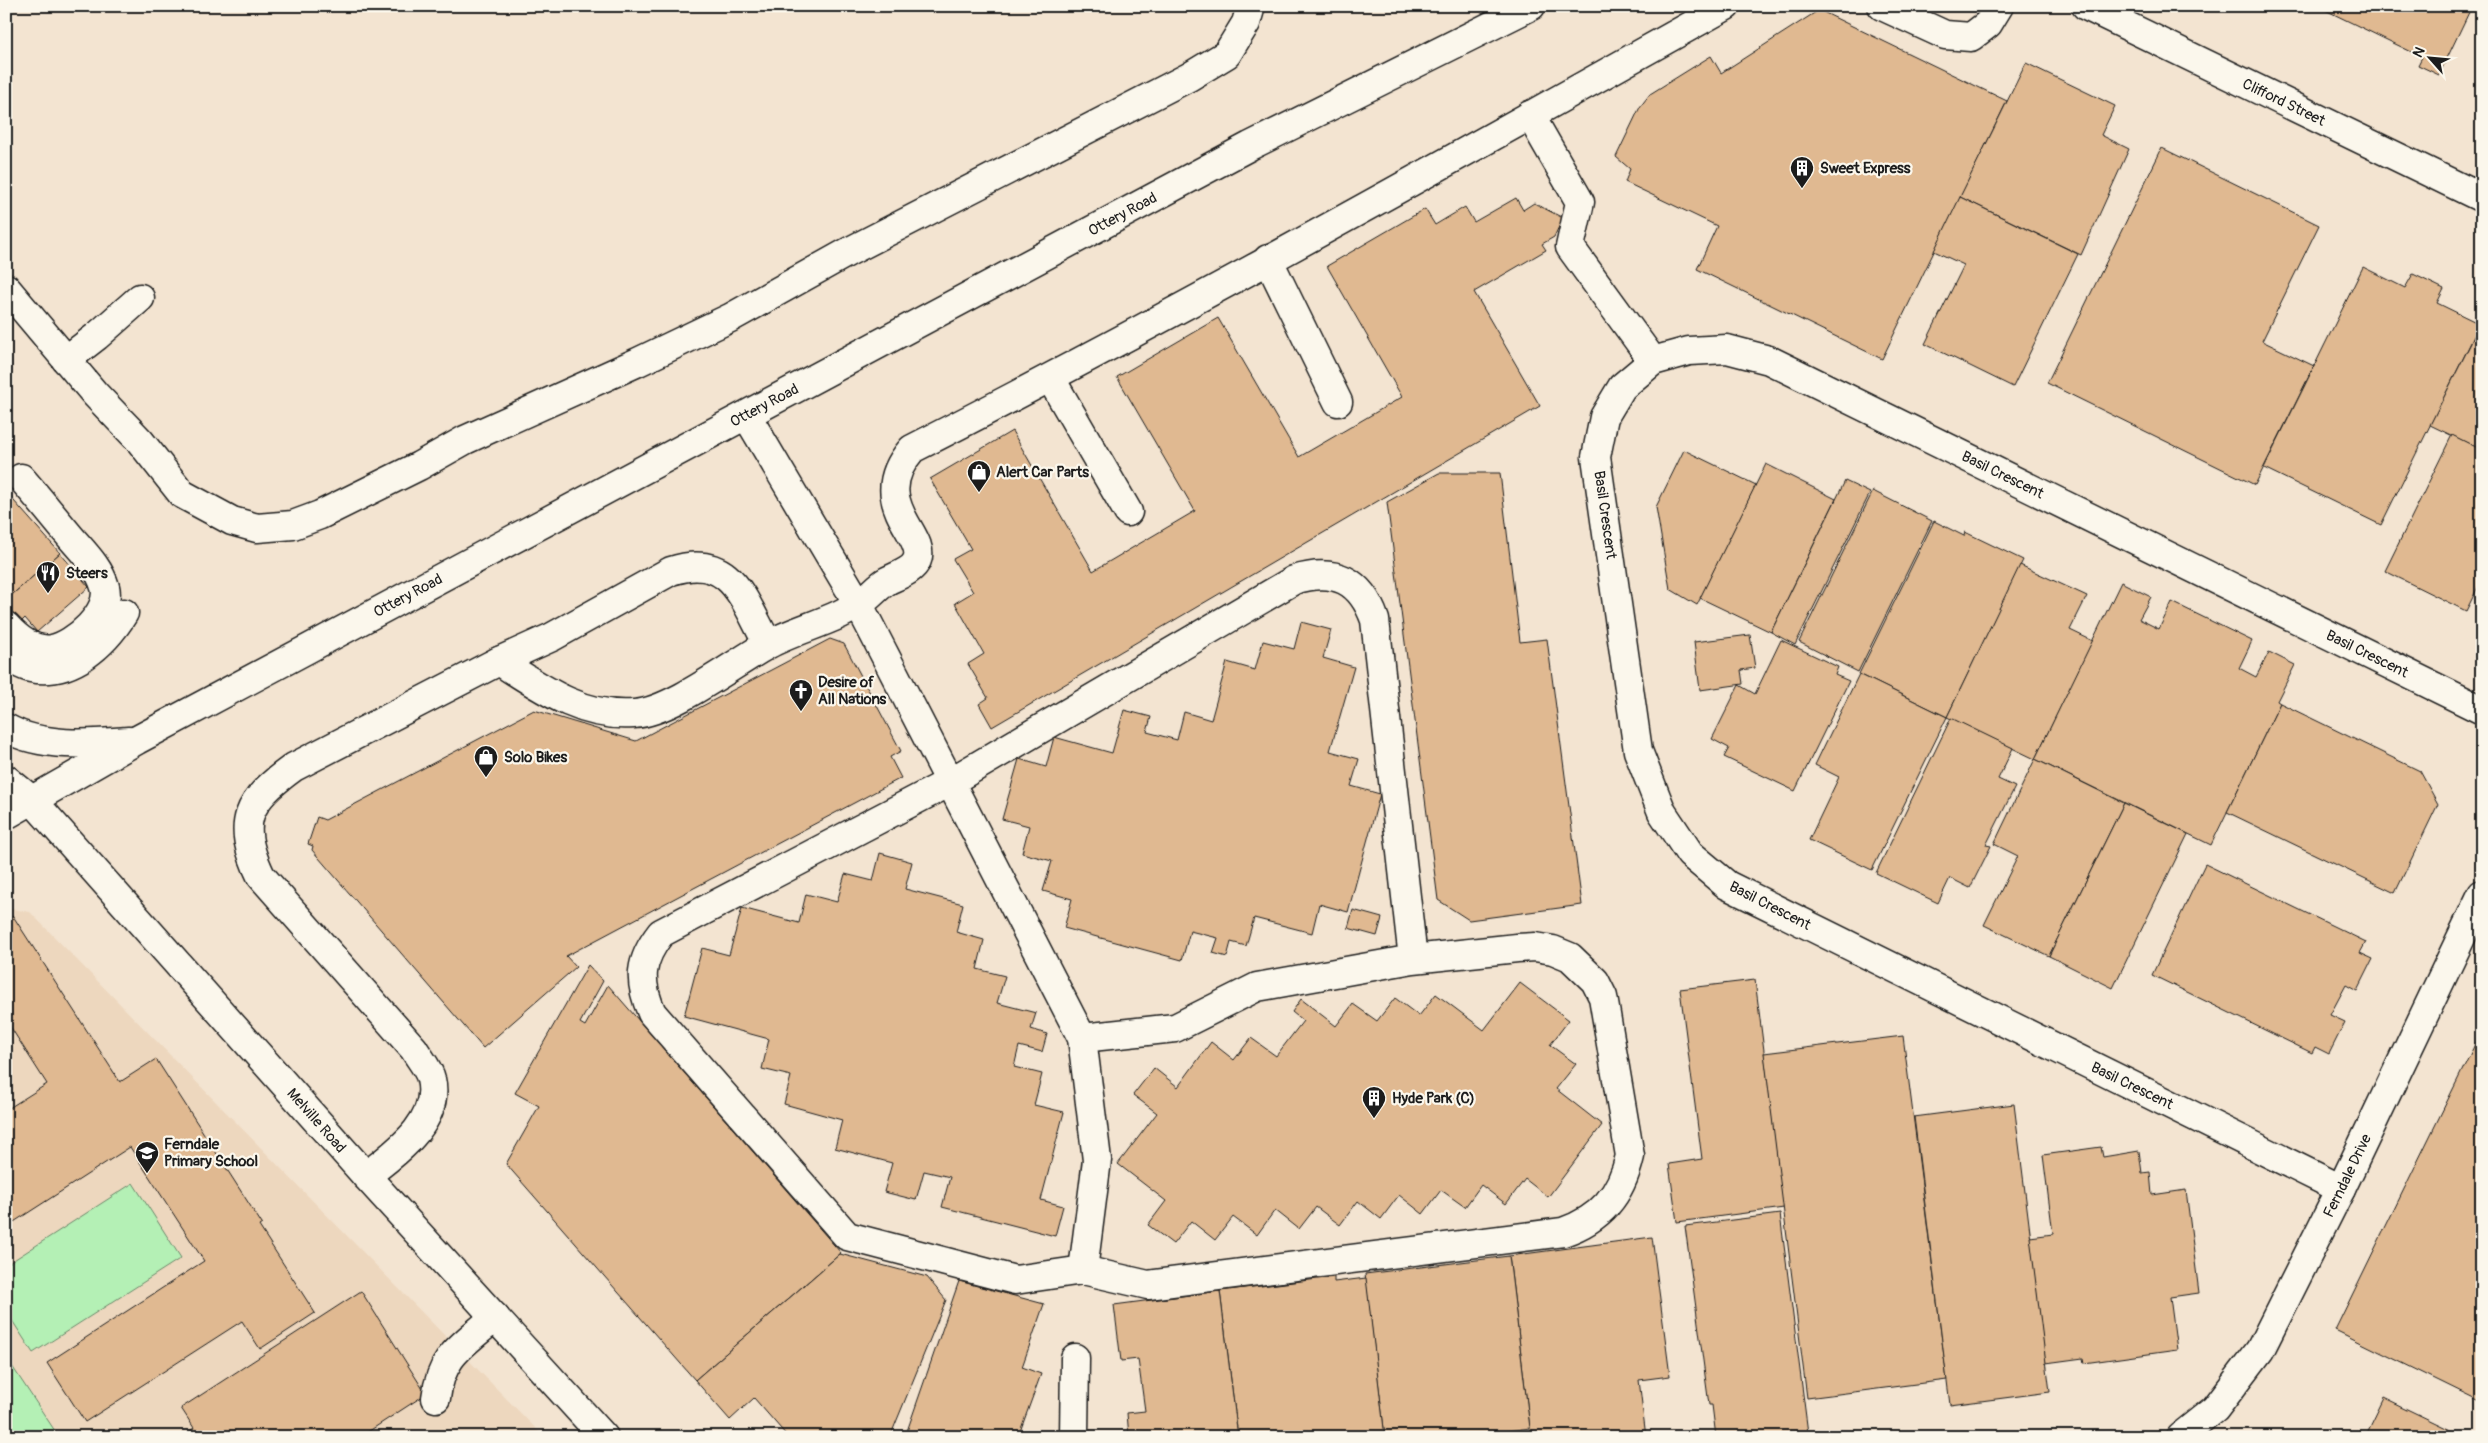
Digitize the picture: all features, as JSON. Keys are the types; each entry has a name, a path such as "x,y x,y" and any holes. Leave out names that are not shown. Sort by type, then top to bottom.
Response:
{"street":[{"path":"6,288 95,394 140,441 182,494 232,521 257,528 293,525 338,506 419,466 465,440 722,322 850,251 1189,77 1227,54 1246,23 1251,6"},
{"name":"Ottery Road","path":"6,815 137,740 1250,146 1531,6"},
{"path":"499,661 557,698 602,713 635,714 663,707 768,644 859,604 885,582 914,566 918,559 917,546 899,513 894,494 895,481 905,458 912,450 1051,379 1463,154 1726,6"},
{"path":"1882,6 1945,35 1971,37 1988,24 1999,6"},
{"name":"Clifford Street","path":"2086,6 2482,198"},
{"path":"1530,115 1580,202 1570,247 1652,361"},
{"path":"1268,259 1338,402"},
{"path":"66,360 97,336 140,298"},
{"name":"Basil Crescent","path":"2341,1189 1726,885 1690,854 1662,812 1638,751 1596,457 1604,417 1622,387 1652,361 1689,351 1727,349 1769,360 2482,710"},
{"path":"1051,379 1128,512"},
{"path":"747,416 859,604 1082,1038 1097,1160 1083,1270"},
{"path":"6,626 23,642 38,648 52,649 74,639 91,624 103,608 106,589 100,574 89,558 21,478"},
{"path":"366,1176 415,1134 429,1111 433,1092 431,1077 414,1049 261,876 250,853 246,830 251,810 267,787 294,767 499,661 552,637 671,571 688,566 704,566 722,572 736,586 768,644"},
{"path":"1082,1038 1175,1028 1257,987 1414,959 1535,946 1553,950 1570,957 1595,981 1603,996 1630,1156 1625,1175 1617,1192 1606,1207 1578,1226 1562,1232 1148,1284 1083,1270 1015,1280 847,1236 652,1013 645,996 641,978 645,959 651,945 661,933 950,782 1294,580 1323,573 1337,576 1351,583 1362,593 1376,620 1414,959"},
{"path":"6,657 30,668 57,668 87,654 111,634 124,613"},
{"path":"6,728 18,735 80,745 137,740"},
{"name":"Melville Road","path":"6,779 33,801 366,1176 604,1437"},
{"name":"Ferndale Drive","path":"2180,1437 2215,1409 2260,1350 2341,1189 2482,894"},
{"path":"436,1398 438,1379 449,1358 495,1317"},
{"path":"1074,1437 1075,1358"}],"shaded area":[{"name":"Ferndale Primary School","path":"6,908 30,912 544,1437 6,1437"}],"green space":[{"path":"133,1183 181,1258 33,1353 6,1311 6,1265"},
{"path":"6,1357 55,1431 48,1437 6,1437"}],"building":[{"path":"2317,6 2472,6 2439,75 2418,65 2422,57"},
{"name":"Sweet Express","path":"1819,10 2007,101 1882,359 1697,269 1717,226 1625,182 1630,169 1616,157 1640,107 1650,94 1711,56 1721,73"},
{"path":"2026,63 2115,106 2101,135 2129,149 2081,255 1960,197"},
{"path":"2162,148 2319,225 2262,341 2314,366 2255,485 2047,383"},
{"path":"1960,197 2078,254 2013,387 1925,344 1964,265 1934,251"},
{"path":"1516,198 1523,210 1534,203 1563,218 1554,237 1542,244 1546,250 1474,292 1540,406 992,727 979,704 988,698 968,664 984,654 955,603 973,592 953,559 971,549 930,479 1012,431 1093,571 1195,511 1117,377 1218,318 1299,457 1402,397 1327,266 1425,209 1435,225 1465,207 1474,222"},
{"path":"2363,267 2405,288 2413,274 2444,289 2437,303 2480,324 2381,525 2264,468"},
{"path":"2482,321 2482,450 2430,425"},
{"path":"2452,435 2482,450 2482,579 2466,611 2385,571"},
{"path":"1684,450 1756,485 1697,605 1670,589 1656,507"},
{"path":"1766,464 1836,499 1771,632 1700,598"},
{"path":"1439,473 1500,473 1520,642 1547,639 1582,905 1469,920 1438,900 1387,502"},
{"path":"1845,481 1870,493 1795,645 1771,632"},
{"path":"1873,491 1932,521 1858,672 1799,642"},
{"path":"6,492 60,553 6,600"},
{"path":"1934,521 1964,536 1965,532 2023,560 1947,717 1859,674"},
{"name":"Steers","path":"60,553 89,587 37,632 25,618 18,625 9,615 12,612 6,606 6,600"},
{"path":"2020,565 2087,596 2070,630 2093,641 2035,759 1947,717"},
{"path":"2121,582 2151,597 2139,619 2159,629 2172,602 2252,641 2239,668 2256,677 2269,652 2295,665 2277,701 2280,703 2211,845 2035,759"},
{"path":"1301,622 1331,630 1323,658 1354,667 1330,751 1359,759 1351,786 1380,794 1348,912 1319,904 1312,933 1254,918 1246,946 1231,942 1227,957 1213,953 1218,938 1190,931 1182,960 1064,928 1072,899 1043,891 1052,861 1022,853 1029,826 1002,819 1019,759 1046,767 1054,737 1112,753 1124,710 1151,717 1147,732 1177,740 1184,712 1211,720 1227,662 1255,670 1263,641 1294,649"},
{"path":"1750,635 1755,668 1741,670 1743,684 1700,690 1694,642"},
{"path":"830,639 844,644 901,751 890,757 901,778 566,956 576,967 483,1048 312,850 313,846 308,844 317,817 325,820 534,710 636,741"},
{"path":"1781,640 1838,667 1835,675 1849,681 1795,791 1724,757 1729,748 1712,739 1739,685 1755,694"},
{"path":"1859,674 1947,717 1872,870 1809,840 1839,777 1815,765"},
{"path":"2280,703 2420,771 2438,804 2395,893 2227,812"},
{"path":"1951,718 2013,748 1998,779 2015,787 1986,845 1991,846 1970,888 1950,878 1938,903 1876,873"},
{"path":"2035,759 2124,803 2049,956 1984,925 2018,856 1994,844"},
{"path":"2124,803 2188,834 2113,988 2049,956"},
{"path":"880,853 912,862 905,889 963,904 956,932 984,940 977,969 1005,976 997,1003 1036,1013 1031,1029 1047,1034 1042,1052 1019,1046 1014,1067 1042,1074 1034,1105 1064,1112 1041,1200 1063,1206 1055,1236 942,1207 950,1177 924,1171 916,1200 884,1192 892,1163 835,1148 842,1120 784,1104 791,1076 762,1069 769,1039 684,1016 702,948 729,955 742,908 799,923 806,894 837,902 845,874 873,881"},
{"path":"2205,864 2366,942 2360,953 2373,959 2357,991 2346,985 2330,1015 2345,1022 2329,1054 2315,1047 2312,1053 2152,975"},
{"path":"1353,910 1382,918 1377,936 1348,928"},
{"path":"13,916 120,1082 156,1059 262,1224 259,1226 315,1313 260,1349 242,1321 85,1422 47,1363 204,1261 130,1147 6,1227 6,1110 47,1084 6,1020 6,921"},
{"path":"588,965 603,981 580,1023 585,1026 608,985 841,1253 695,1380 506,1164 539,1106 515,1093"},
{"path":"1755,980 1784,1208 1677,1222 1669,1164 1702,1159 1680,989"},
{"name":"Hyde Park (C)","path":"1520,983 1569,1020 1550,1045 1576,1064 1556,1089 1602,1125 1548,1197 1525,1179 1506,1204 1481,1185 1465,1207 1441,1190 1423,1214 1399,1195 1381,1219 1358,1201 1340,1225 1316,1207 1299,1229 1275,1210 1257,1235 1233,1217 1215,1240 1191,1221 1173,1244 1148,1225 1166,1201 1118,1164 1157,1113 1133,1095 1154,1068 1178,1087 1211,1042 1234,1060 1251,1038 1276,1056 1303,1021 1292,1012 1301,999 1336,1026 1353,1004 1377,1021 1395,998 1419,1016 1436,994 1484,1030"},
{"path":"2482,1030 2482,1402 2335,1330"},
{"path":"1903,1036 1947,1380 1807,1398 1764,1053"},
{"path":"2014,1104 2050,1392 1950,1405 1914,1117"},
{"path":"2101,1147 2103,1157 2139,1151 2142,1173 2150,1172 2152,1195 2186,1190 2199,1293 2170,1297 2177,1350 2084,1363 2083,1358 2046,1363 2030,1237 2053,1234 2043,1155"},
{"path":"1780,1214 1808,1433 1779,1437 1716,1437 1712,1405 1709,1405 1685,1226"},
{"path":"1652,1237 1670,1376 1639,1380 1646,1437 1531,1437 1509,1256"},
{"path":"840,1254 927,1277 946,1300 890,1437 788,1437 754,1398 730,1420 695,1380"},
{"path":"1509,1256 1530,1428 1462,1437 1385,1437 1365,1274"},
{"path":"1334,1277 1334,1282 1366,1278 1385,1437 1238,1437 1220,1291"},
{"path":"959,1281 1044,1304 1022,1367 1041,1374 1018,1437 905,1437"},
{"path":"361,1291 426,1394 360,1437 182,1437 194,1428 181,1408"},
{"path":"1220,1291 1238,1437 1129,1437 1127,1413 1145,1411 1138,1359 1121,1361 1114,1305"},
{"path":"2384,1398 2465,1437 2365,1437"}],"place":[{"name":"Sweet Express","path":"1802,189"},
{"name":"Alert Car Parts","path":"979,493"},
{"name":"Steers","path":"48,594"},
{"name":"Desire of All Nations","path":"801,712"},
{"name":"Solo Bikes","path":"486,778"},
{"name":"Hyde Park (C)","path":"1374,1119"},
{"name":"Ferndale Primary School","path":"147,1174"}]}
